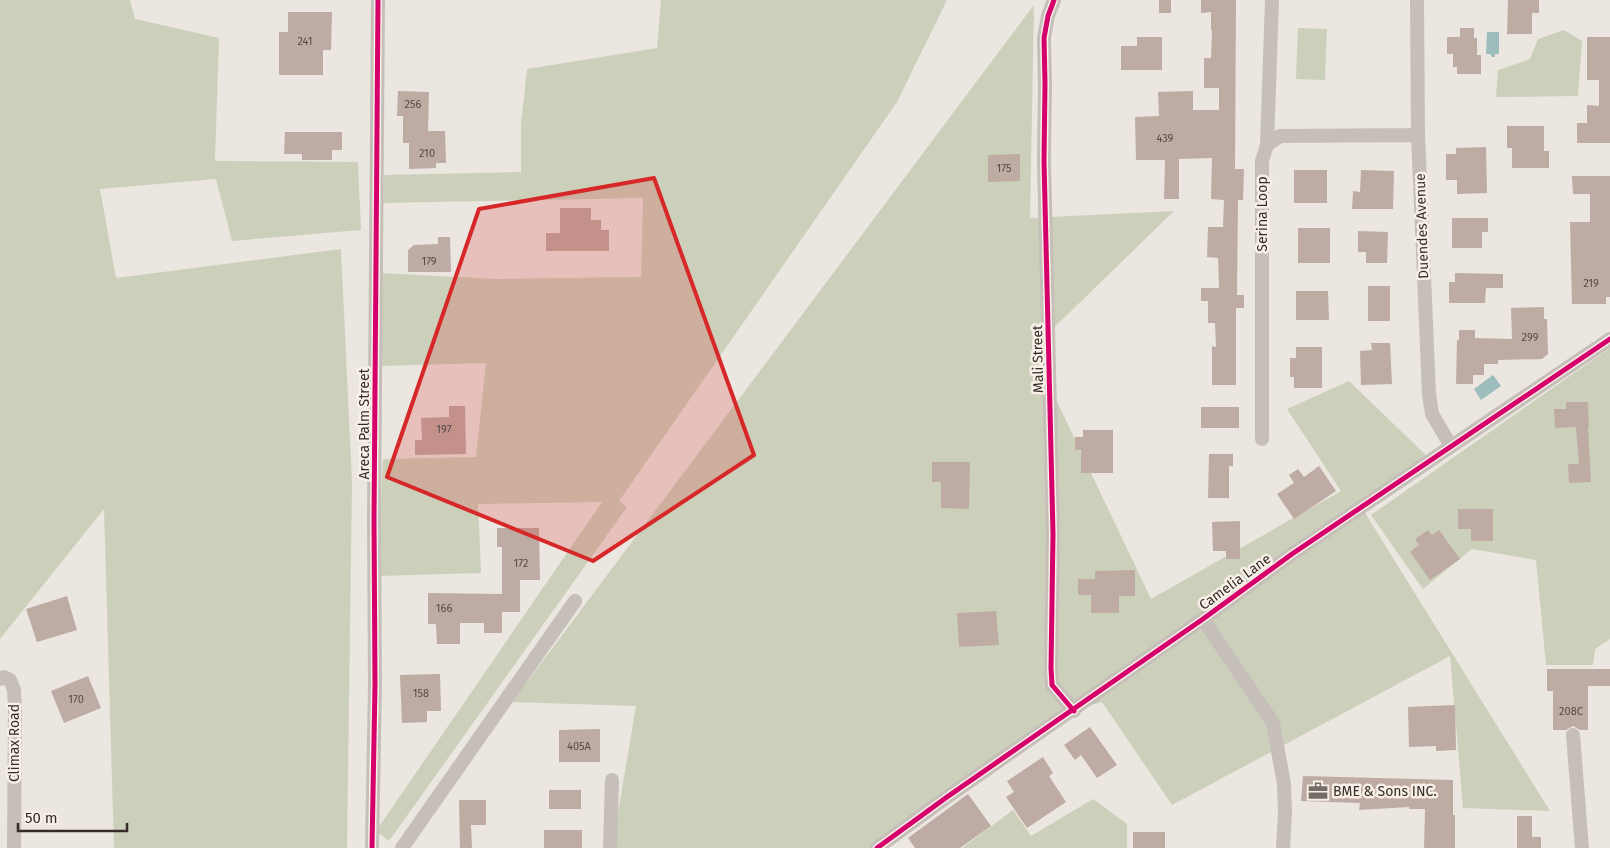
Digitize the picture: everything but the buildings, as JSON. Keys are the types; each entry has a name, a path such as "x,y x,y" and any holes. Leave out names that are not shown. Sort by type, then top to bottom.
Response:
{"street":[{"name":"Areca Palm Street","path":"372,848 375,685 374,510 378,0"},
{"name":"Mali Street","path":"1054,0 1048,16 1044,38 1046,83 1044,161 1053,534 1051,668 1052,685 1074,710"},
{"name":"Serina Loop","path":"1262,439 1262,161 1267,144 1272,0"},
{"name":"Duendes Avenue","path":"1417,0 1418,135 1429,394 1432,414 1451,446"},
{"path":"1267,144 1280,136 1418,135"},
{"name":"Camelia Lane","path":"882,847 947,796 1074,710 1292,554 1610,339"},
{"path":"402,848 575,601"},
{"path":"1203,619 1273,723 1284,784 1283,848"},
{"name":"Climax Road","path":"0,679 7,677 12,682 14,690 14,848"},
{"path":"1573,735 1582,848"},
{"path":"610,848 612,780"}],"highlighted area":[{"path":"654,178 754,455 593,561 387,477 479,209"}],"green space":[{"path":"0,0 130,0 135,19 219,38 215,161 358,162 361,230 232,241 216,179 100,189 116,278 341,249 352,483 347,848 114,848 104,509 0,639"},
{"path":"661,0 947,0 897,102 619,501 627,507 389,841 376,831 602,502 478,504 481,573 378,576 383,459 476,457 486,363 380,366 381,273 495,279 641,277 643,198 383,203 384,175 521,172 521,124 527,69 657,48"},
{"path":"1034,5 1030,218 1174,211 1032,349 1151,599 1341,491 1287,409 1349,381 1431,460 1362,508 1550,811 1463,808 1450,656 1172,805 1102,702 1074,710 877,848 612,848 636,706 512,702"},
{"path":"1298,28 1327,29 1325,80 1296,79"},
{"path":"1564,30 1582,41 1578,96 1496,97 1498,70 1530,59 1538,39"},
{"path":"1610,348 1610,639 1595,649 1593,665 1546,665 1536,560 1472,549 1423,589 1371,515"},
{"path":"1093,799 1127,824 1127,848 962,848 1013,810 1031,836"}],"water":[{"path":"1487,32 1499,32 1499,54 1495,54 1495,57 1486,54"},
{"path":"1493,375 1501,386 1481,400 1474,389"}],"cycle path":[{"path":"372,848 375,685 374,520 378,0"},
{"path":"1054,0 1048,16 1044,38 1044,161 1053,534 1051,668 1052,685 1074,711"},
{"path":"877,848 1203,619 1292,554 1610,339"}],"place":[{"name":"BME & Sons INC.","path":"1318,791"}]}
